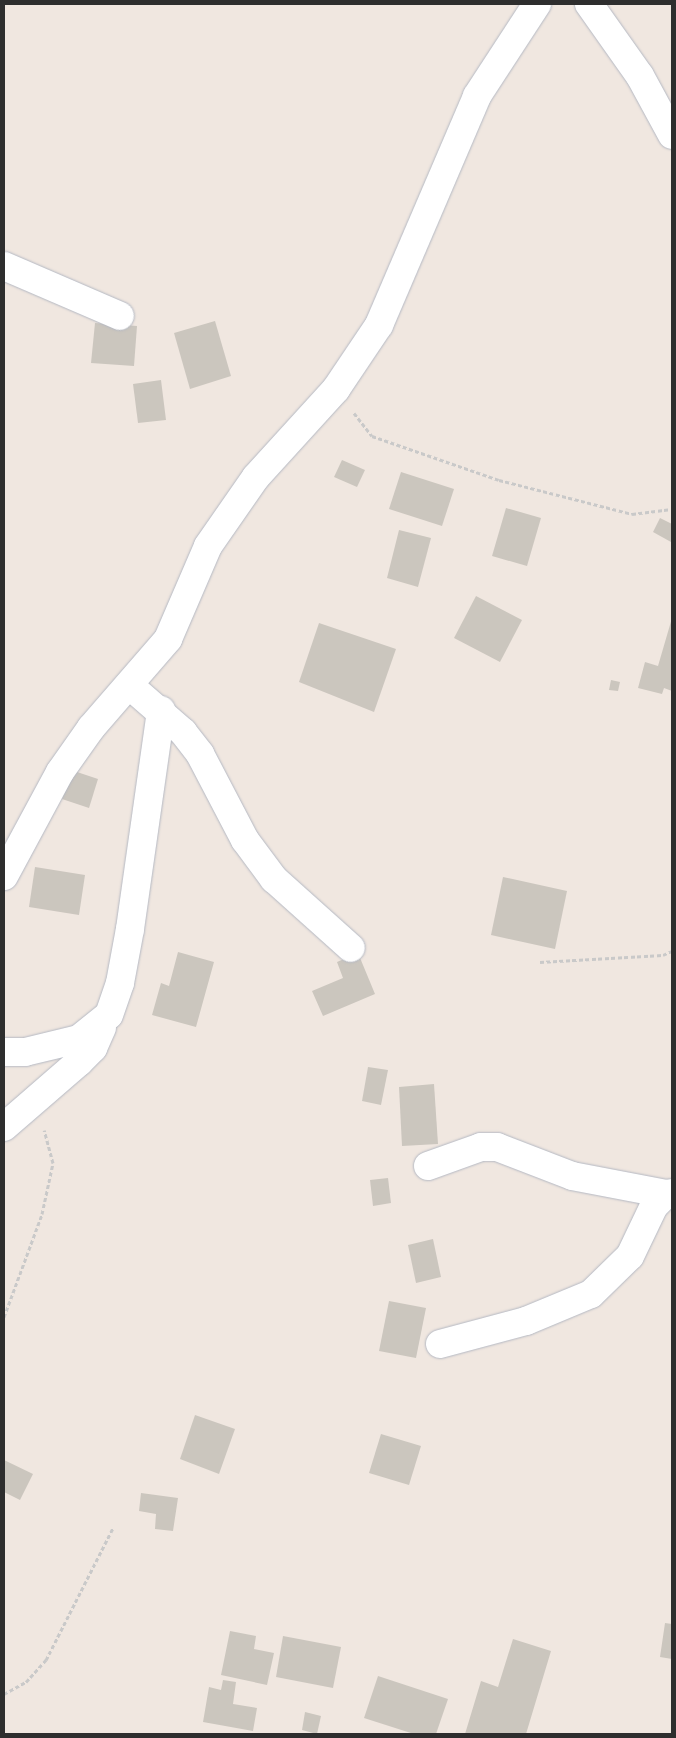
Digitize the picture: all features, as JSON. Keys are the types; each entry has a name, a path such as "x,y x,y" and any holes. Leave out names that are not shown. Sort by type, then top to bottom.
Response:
{"street":[{"path":"4,876 60,772 91,728 168,639 208,546 256,478 336,389 379,325 477,96 537,4"},
{"path":"589,4 640,76 672,135"},
{"path":"4,266 120,316"},
{"path":"130,685 161,710 200,754 245,840 274,879 351,948"},
{"path":"4,1127 36,1101 93,1048 109,1015 120,983 130,929 161,710"},
{"path":"4,1052 25,1052 79,1039 109,1015"},
{"path":"428,1166 481,1147 497,1147 572,1176 669,1194"},
{"path":"440,1344 526,1321 591,1294 630,1256 654,1206 669,1194"}],"path":[{"path":"336,389 372,436 499,480 632,514 672,509"},
{"path":"540,962 672,952"},
{"path":"4,1317 42,1214 54,1163 36,1101"},
{"path":"4,1694 26,1682 46,1660 113,1528"}],"building":[{"path":"215,321 231,376 190,389 174,333"},
{"path":"95,323 137,326 134,366 91,363"},
{"path":"161,380 166,420 138,423 133,384"},
{"path":"342,460 365,470 357,487 334,477"},
{"path":"401,472 454,489 442,526 389,509"},
{"path":"506,508 541,518 527,566 492,556"},
{"path":"660,518 672,524 671,542 653,532"},
{"path":"399,530 431,538 418,587 387,578"},
{"path":"476,596 522,620 500,662 454,638"},
{"path":"672,618 672,691 664,688 662,694 638,688 645,662 658,666"},
{"path":"319,623 396,649 374,712 299,682"},
{"path":"611,680 620,682 618,691 609,690"},
{"path":"71,770 98,779 89,808 62,799"},
{"path":"35,867 85,875 79,915 29,907"},
{"path":"503,877 567,891 555,949 491,935"},
{"path":"178,952 214,962 196,1027 152,1015 161,983 169,986"},
{"path":"358,953 375,994 323,1016 312,991 343,978 337,962"},
{"path":"368,1067 388,1070 381,1105 362,1101"},
{"path":"434,1084 438,1144 402,1146 399,1087"},
{"path":"388,1178 391,1203 373,1206 370,1180"},
{"path":"433,1239 441,1277 416,1283 408,1245"},
{"path":"389,1301 426,1308 416,1358 379,1351"},
{"path":"195,1415 235,1429 219,1474 180,1459"},
{"path":"381,1434 421,1446 409,1485 369,1473"},
{"path":"4,1460 33,1474 20,1500 4,1492"},
{"path":"141,1493 178,1498 173,1531 155,1529 156,1514 139,1511"},
{"path":"665,1623 672,1624 672,1659 660,1657"},
{"path":"230,1631 256,1636 254,1649 274,1653 267,1685 221,1675"},
{"path":"283,1636 341,1647 333,1688 276,1677"},
{"path":"513,1639 551,1651 526,1734 465,1734 481,1681 498,1687"},
{"path":"378,1676 448,1699 436,1734 414,1734 364,1718"},
{"path":"223,1680 236,1682 233,1704 257,1708 253,1731 203,1722 209,1687 221,1690"},
{"path":"305,1712 321,1716 317,1734 302,1730"}]}
